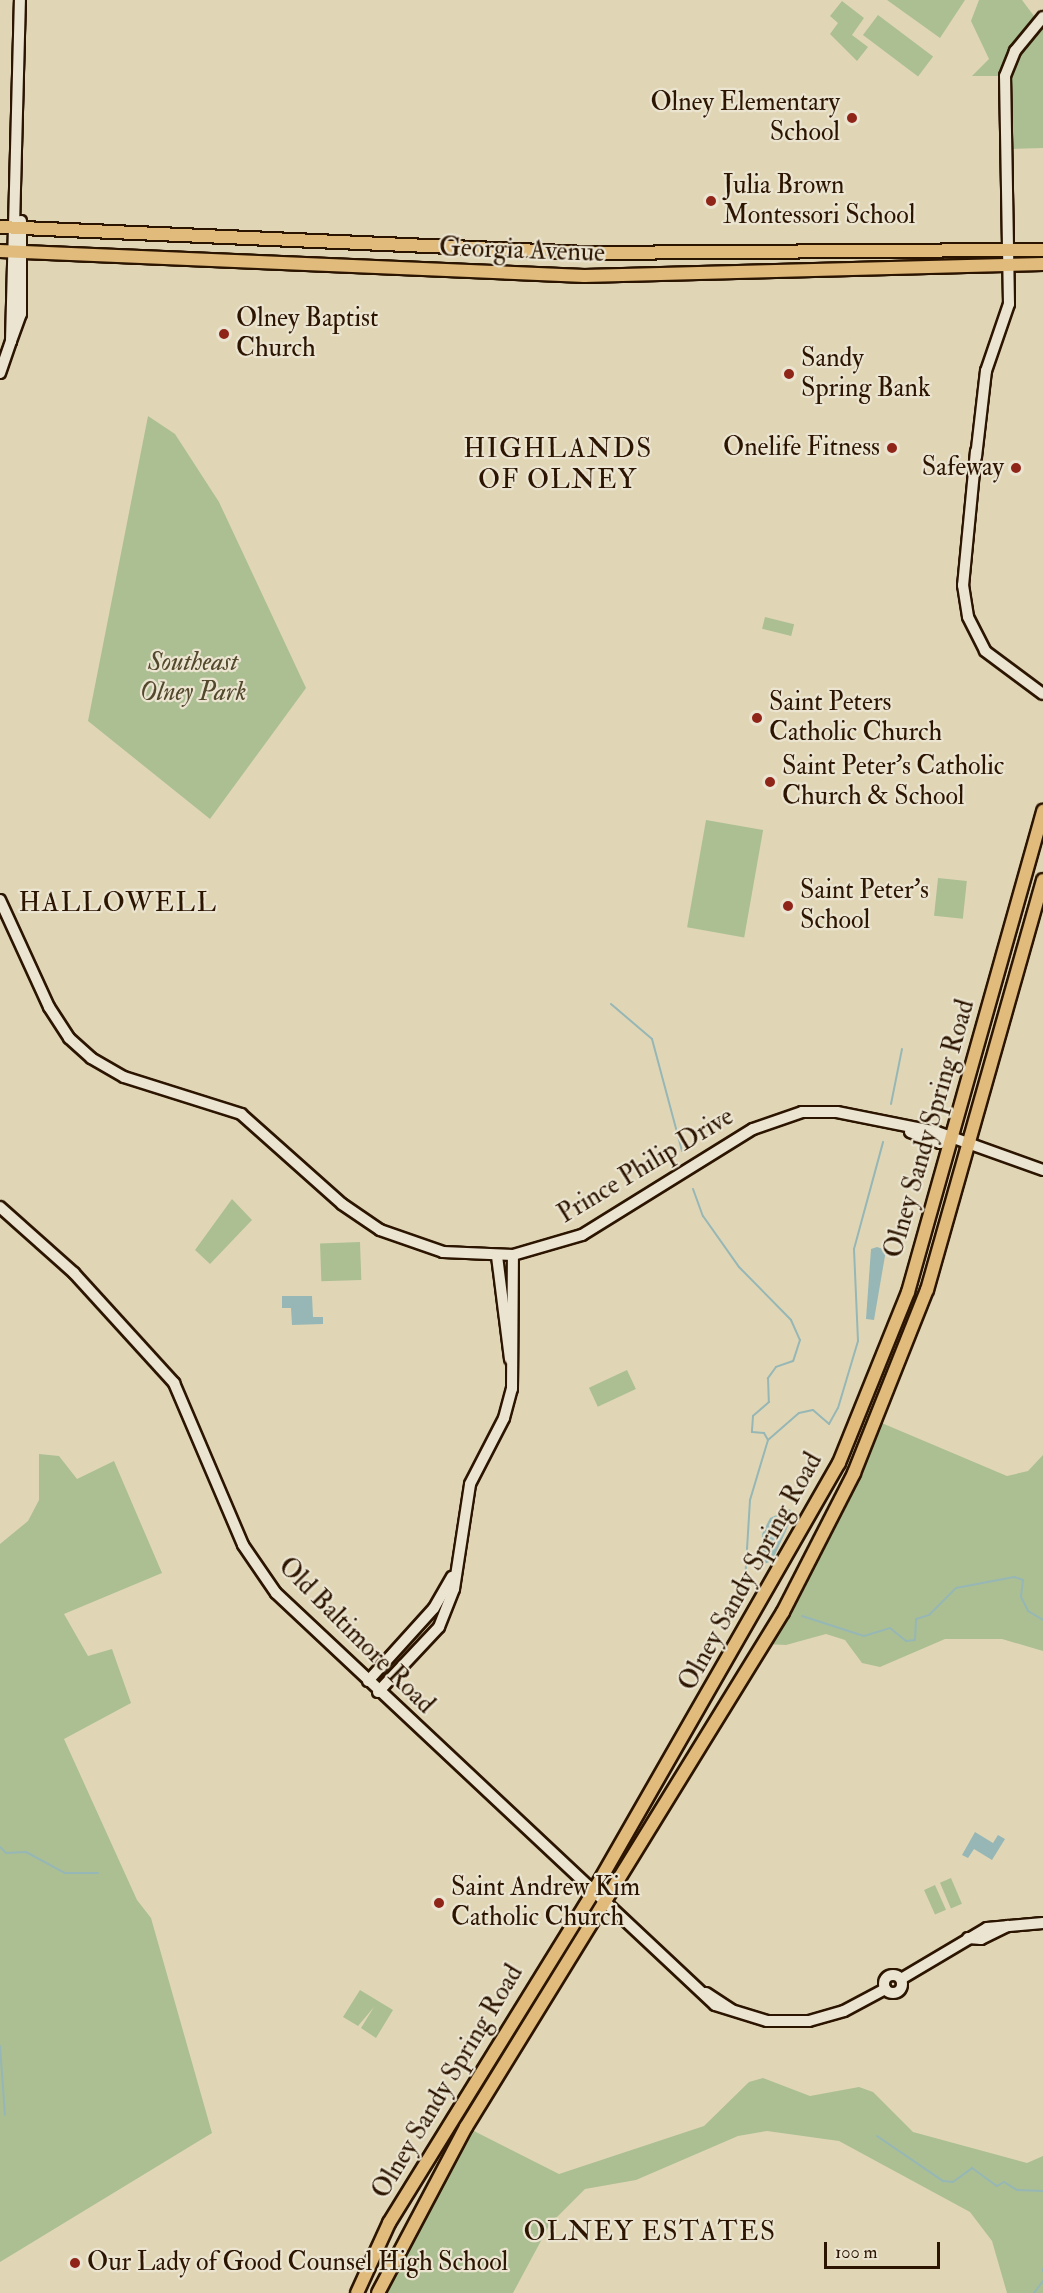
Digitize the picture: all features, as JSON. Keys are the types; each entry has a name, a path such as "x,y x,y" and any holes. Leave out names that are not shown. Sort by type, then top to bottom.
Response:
{"main road":[{"name":"Georgia Avenue","path":"12,228 626,254 1043,250"},
{"name":"Georgia Avenue","path":"5,251 584,276 1043,264"},
{"name":"Olney Sandy Spring Road","path":"357,2293 389,2223 592,1894 839,1463 900,1314 1043,811"},
{"name":"Olney Sandy Spring Road","path":"378,2293 466,2127 783,1612 854,1473 918,1314 970,1145 1043,880"}],"street":[{"path":"11,341 5,251 17,212 20,0"},
{"path":"1043,17 1015,51 1005,76 1011,250 1008,315 993,360 993,377 984,386 963,585 968,617 985,651 1043,694"},
{"path":"0,373 20,321 23,252 12,228"},
{"name":"Prince Philip Drive","path":"0,900 49,1007 69,1038 91,1058 124,1077 241,1114 342,1204 380,1230 442,1252 513,1255 582,1235 770,1121 820,1111 888,1124 940,1143 949,1139 1043,1170"},
{"name":"Old Baltimore Road","path":"0,1207 74,1273 174,1383 256,1569 378,1692 592,1894 703,1992 714,2005 767,2020 809,2021 844,2011 885,1989 888,1976 901,1979 967,1938 981,1939 1009,1926 1043,1923"},
{"path":"378,1692 439,1627 459,1564 470,1484 504,1418 513,1374 513,1255"},
{"path":"497,1256 513,1374"},
{"path":"368,1681 434,1608 459,1564"}],"green space":[{"path":"887,0 965,0 940,38"},
{"path":"979,0 1022,0 1043,28 1043,148 1006,149 1005,76 972,76 989,59 971,21"},
{"path":"842,1 864,18 852,35 868,47 857,61 830,34 838,23 830,16"},
{"path":"878,15 933,57 918,76 863,35"},
{"name":"Southeast Olney Park","path":"148,416 175,434 219,502 306,688 210,819 88,721"},
{"path":"765,617 794,624 791,636 762,629"},
{"path":"706,820 763,830 744,937 687,927"},
{"path":"938,878 967,881 963,919 934,916"},
{"path":"232,1199 252,1220 210,1264 195,1250"},
{"path":"360,1242 361,1280 321,1281 320,1243"},
{"path":"627,1370 636,1389 598,1407 589,1388"},
{"path":"877,1421 1007,1476 1028,1471 1043,1455 1043,1651 1002,1639 945,1639 880,1667 862,1663 845,1640 826,1634 786,1645 764,1644"},
{"path":"39,1454 59,1456 77,1479 114,1461 162,1573 64,1614 88,1656 112,1649 131,1703 64,1739 137,1900 151,1918 212,2133 0,2262 0,1544 28,1521 39,1500"},
{"path":"951,1878 962,1904 951,1908 940,1883"},
{"path":"935,1885 946,1910 935,1915 924,1890"},
{"path":"360,1990 393,2010 376,2038 361,2028 374,2007 358,2026 343,2017"},
{"path":"763,2078 810,2096 859,2087 873,2092 913,2132 1027,2163 1043,2156 1043,2293 1007,2293 992,2241 970,2212 839,2141 767,2131 738,2136 636,2180 585,2189 550,2224 513,2293 378,2293 466,2127 559,2174 704,2126 749,2082"}],"water":[{"path":"877,1247 886,1250 874,1320 866,1319 871,1249"},
{"path":"282,1296 312,1296 313,1317 323,1317 323,1324 292,1325 291,1308 282,1308"},
{"path":"790,1509 793,1516 772,1561 761,1565 762,1534 770,1518"},
{"path":"975,1832 993,1843 998,1835 1005,1839 992,1860 974,1849 968,1858 962,1855"}],"waterway":[{"path":"611,1004 652,1039 682,1151"},
{"path":"891,1104 902,1049"},
{"path":"768,1440 799,1413 813,1410 829,1424 838,1408 858,1341 854,1249 883,1142"},
{"path":"693,1189 703,1216 739,1267 791,1320 800,1340 793,1361 776,1367 768,1378 769,1402 753,1416 752,1432 764,1433 768,1440 750,1500 745,1581 733,1616"},
{"path":"802,1616 864,1636 890,1628 906,1641 915,1640 916,1619 929,1615 956,1588 1014,1577 1023,1580 1021,1597 1028,1611 1043,1620"},
{"path":"0,1847 6,1853 26,1852 65,1873 98,1873"},
{"path":"0,2046 5,2115"},
{"path":"877,2136 943,2181 953,2182 972,2168 997,2186 1004,2182 1017,2190 1043,2191"},
{"path":"1034,2293 1043,2281"}],"place":[{"name":"Olney Elementary School","path":"852,118"},
{"name":"Julia Brown Montessori School","path":"711,201"},
{"name":"Olney Baptist Church","path":"224,334"},
{"name":"Sandy Spring Bank","path":"789,374"},
{"name":"Onelife Fitness","path":"892,448"},
{"name":"Safeway","path":"1016,468"},
{"name":"Saint Peters Catholic Church","path":"757,718"},
{"name":"Saint Peter's Catholic Church & School","path":"770,782"},
{"name":"Saint Peter's School","path":"788,906"},
{"name":"Saint Andrew Kim Catholic Church","path":"439,1903"},
{"name":"Our Lady of Good Counsel High School","path":"75,2263"}],"district":[{"name":"HIGHLANDS OF OLNEY","path":"558,464"},
{"name":"HALLOWELL","path":"118,903"},
{"name":"OLNEY ESTATES","path":"650,2232"}]}
